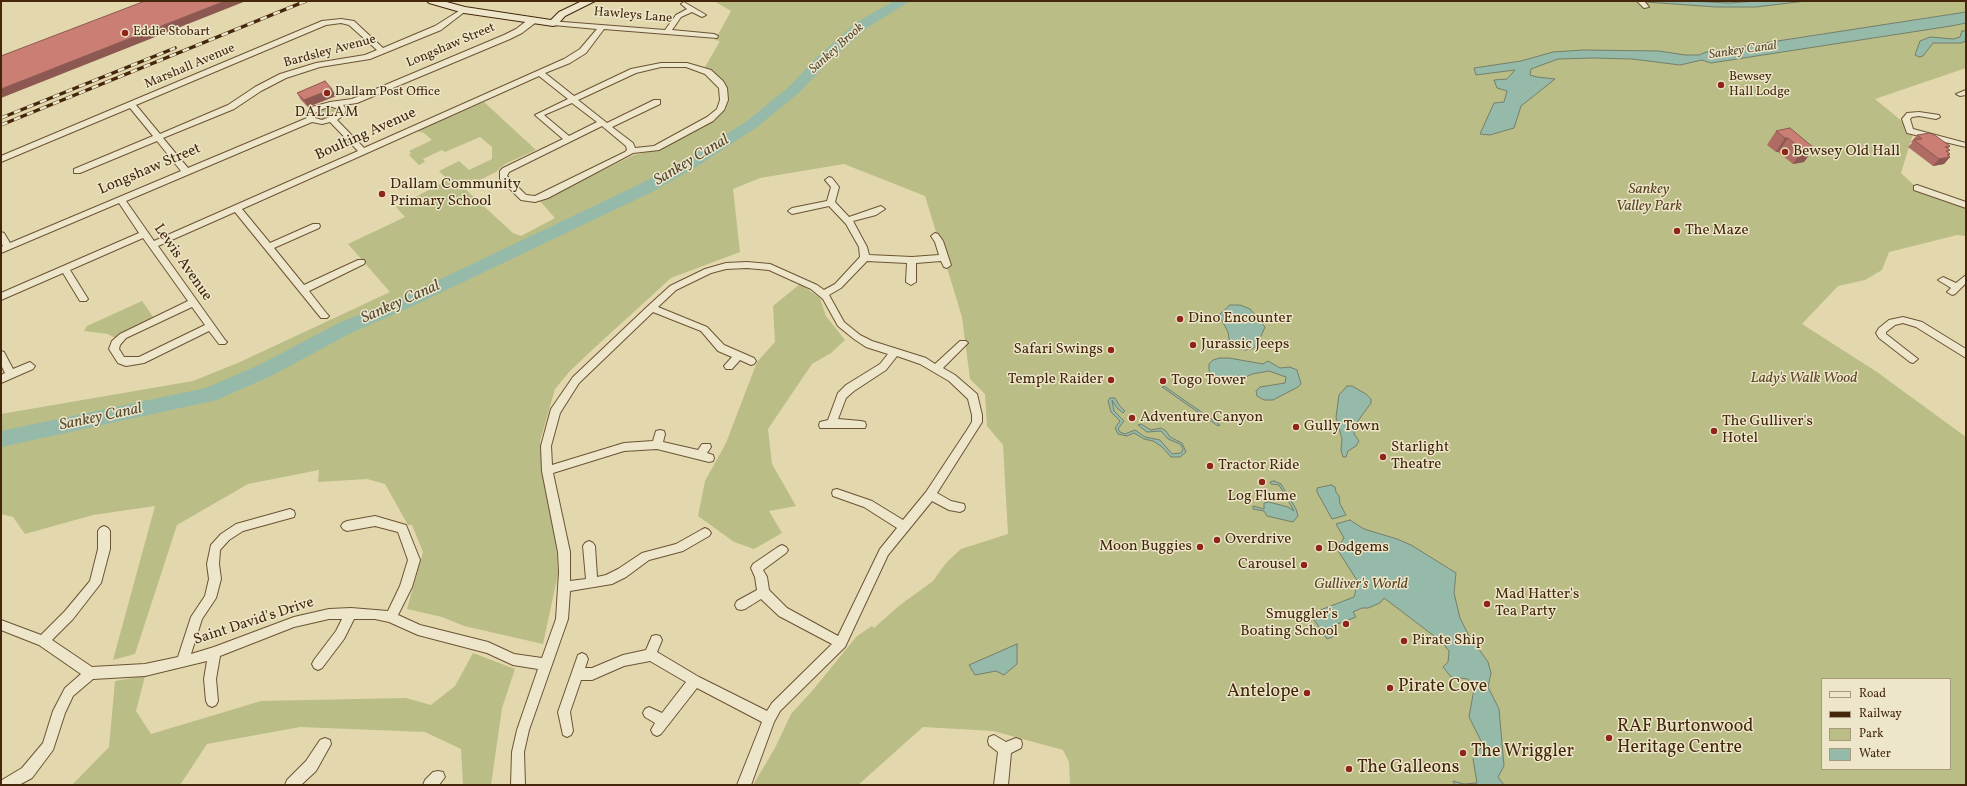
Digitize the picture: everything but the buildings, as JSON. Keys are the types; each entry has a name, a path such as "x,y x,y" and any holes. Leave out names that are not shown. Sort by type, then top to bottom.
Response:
{"street":[{"name":"Hawleys Lane","path":"432,1 448,3 464,10 532,21 714,36"},
{"path":"553,23 562,14 590,1"},
{"path":"1640,1 1646,7"},
{"path":"684,4 702,15"},
{"path":"667,32 678,16 692,9"},
{"name":"Bardsley Avenue","path":"76,171 231,107 258,89 283,76 319,65 360,59 382,51 438,28 464,10"},
{"name":"Marshall Avenue","path":"1,159 331,22 341,21 351,23 382,51"},
{"name":"Longshaw Street","path":"4,248 311,119 310,114 315,109 324,105 354,101 511,35 524,28 532,21"},
{"name":"Boulting Avenue","path":"153,245 580,54 602,27"},
{"path":"568,139 539,115 634,71 661,65 676,64 699,68 708,72 720,83 723,88 724,100 720,110 710,119 656,148 631,151 628,154 545,196 535,199 524,198 503,177 502,174 506,170 568,139 657,102"},
{"path":"540,73 630,145 631,151"},
{"name":"Longshaw Street","path":"332,119 354,101"},
{"path":"334,104 341,107 342,112"},
{"path":"132,105 186,171"},
{"path":"1936,117 1919,114 1910,115 1906,120 1910,131 1966,144"},
{"path":"311,119 322,122 332,119 363,152"},
{"path":"829,180 835,187 831,204"},
{"path":"1917,188 1966,205"},
{"name":"Lewis Avenue","path":"120,199 222,342"},
{"path":"792,211 831,204"},
{"path":"824,294 838,286 858,268 864,258 862,247 847,220 831,204"},
{"path":"237,208 324,316"},
{"path":"847,220 873,213 881,209"},
{"path":"269,247 316,226"},
{"path":"1,297 144,234"},
{"path":"1,235 4,248"},
{"path":"864,258 946,262 939,241 935,236"},
{"path":"911,282 912,260"},
{"path":"303,290 361,262"},
{"path":"518,785 518,752 523,730 562,619 565,587 564,552 547,471 546,446 555,412 566,394 592,364 666,293 684,281 708,271 736,265 759,266 781,271 824,294 835,316 847,330 870,344 923,361 937,368 969,392 976,403 977,415 976,422 971,433 955,455 930,495 884,552 841,642 786,695 776,707 769,719 744,785"},
{"path":"66,269 83,299"},
{"path":"1943,280 1954,289 1966,278"},
{"path":"193,302 118,340 114,349 121,360 126,362 141,360 210,326"},
{"path":"651,308 704,329 718,346 751,361"},
{"path":"1913,359 1882,336 1882,330 1892,322 1903,320 1919,324 1966,354"},
{"path":"937,368 962,344"},
{"path":"861,426 828,424 842,396 850,388 883,367 895,352"},
{"path":"1,355 11,375"},
{"path":"729,366 738,356"},
{"path":"1,380 30,366"},
{"path":"657,445 660,434"},
{"path":"547,471 635,445 657,445 705,453"},
{"path":"834,493 868,504 905,527"},
{"path":"930,495 949,505 960,508"},
{"path":"182,662 197,618 210,598 215,579 213,564 215,548 225,537 240,527 290,514"},
{"path":"347,526 375,521 402,528 414,560 406,587 391,617"},
{"path":"43,641 69,615 95,583 104,549 104,531"},
{"path":"565,587 592,583 616,576 646,556 679,548 706,533"},
{"path":"592,543 592,583"},
{"path":"782,546 757,568 761,576 763,592 770,601 783,612 841,642"},
{"path":"741,605 763,592"},
{"path":"318,664 340,635 351,613"},
{"name":"Saint David's Drive","path":"90,673 145,670 182,662 214,653 294,622 329,614 351,613 391,617 418,630 488,648 513,659 547,665"},
{"path":"1,625 43,641 90,673 69,692 59,711 48,746 27,773 7,785"},
{"path":"650,655 656,640"},
{"path":"212,702 210,678 214,653"},
{"path":"578,674 592,674 623,661 650,655 659,658 695,681 769,719"},
{"path":"567,731 564,712 582,660"},
{"path":"649,713 660,726 695,681"},
{"path":"994,741 1011,746 1001,785"},
{"path":"292,785 311,766 325,744"}],"green space":[{"path":"714,1 1966,1 1966,68 1875,99 1914,131 1901,173 1917,188 1966,208 1966,236 1957,235 1889,252 1882,270 1865,280 1838,286 1802,324 1877,372 1966,437 1966,785 1070,785 1069,762 1063,750 993,731 923,727 858,785 753,785 775,748 791,714 857,636 872,626 874,628 900,605 933,581 946,563 961,549 1008,534 1003,445 987,426 985,394 970,379 962,317 925,196 844,164 760,178 733,189 740,252 671,278 570,371 555,389 540,441 554,505 558,574 543,644 464,626 442,617 407,609 423,552 412,525 408,525 385,484 367,479 318,482 319,470 248,484 177,525 135,654 113,660 155,506 93,515 25,534 13,517 1,514 1,414 193,381 240,362 390,292 348,244 405,217 396,207 448,180 439,171 459,161 469,170 492,159 492,147 480,137 445,152 442,150 423,159 425,162 419,165 409,155 411,153 409,151 432,140 424,133 417,131 484,102 536,150 505,164 496,172 464,188 513,233 521,236 555,218 540,201 634,155 661,149 705,125 727,102 728,91 725,85 715,73 705,67 720,41 715,40 731,11"},
{"path":"328,108 335,109 334,114 323,119 316,116 319,111"},
{"path":"800,284 820,298 826,316 845,340 831,353 812,364 768,429 772,464 796,506 769,511 782,533 754,549 734,542 698,516 705,481 726,443 757,362 775,342 773,306"},
{"path":"142,301 154,318 115,338 108,334 84,331 87,326"},
{"path":"473,653 515,669 502,708 491,785 463,785 461,749 425,732 300,727 207,744 180,785 72,785 109,747 115,681 145,676 136,711 151,734 261,701 406,698 431,705 455,686"}],"water":[{"path":"1632,1 1729,3 1757,1 1806,1 1756,7 1716,7"},
{"path":"1966,12 1966,23 1951,26 1711,63 1702,60 1680,65 1632,59 1558,59 1531,69 1530,75 1555,79 1521,106 1514,128 1490,135 1480,134 1494,103 1504,102 1507,91 1497,88 1494,80 1507,79 1515,70 1476,75 1474,68 1521,61 1553,52 1583,50 1659,51 1685,55 1699,55 1706,52"},
{"path":"1962,31 1966,31 1966,41 1961,43 1933,43 1923,56 1919,57 1915,55 1920,41 1930,37 1953,39 1960,37"},
{"path":"1230,305 1240,305 1250,309 1265,327 1257,345 1252,349 1245,350 1237,348 1229,339 1228,332 1219,315"},
{"path":"1229,358 1263,364 1268,361 1280,368 1290,367 1297,370 1301,384 1273,400 1264,400 1257,396 1256,391 1260,387 1285,383 1286,377 1269,371 1252,374 1242,379 1222,381 1209,371 1209,364 1213,360"},
{"path":"1164,386 1220,425 1218,426 1162,387"},
{"path":"1347,386 1352,386 1366,394 1371,399 1371,403 1355,425 1354,434 1359,441 1356,446 1348,451 1346,457 1343,457 1341,450 1342,439 1336,417 1339,395"},
{"path":"1110,398 1115,398 1125,411 1123,413 1117,408 1112,400 1114,411 1124,421 1118,429 1120,432 1125,434 1135,430 1145,437 1160,440 1172,454 1181,453 1183,449 1180,444 1168,439 1161,431 1147,432 1138,425 1141,424 1151,430 1161,428 1166,431 1170,437 1182,443 1186,452 1180,457 1171,457 1161,446 1153,441 1144,439 1134,433 1127,436 1118,434 1115,428 1120,421 1111,412 1108,401"},
{"path":"1274,481 1281,484 1296,509 1298,516 1293,522 1267,516 1264,511 1253,509 1253,506 1264,509 1264,503 1269,502 1288,507 1294,511 1279,485 1271,484 1270,482"},
{"path":"1331,485 1335,487 1339,496 1340,504 1346,515 1332,519 1317,492 1317,488"},
{"path":"1350,520 1364,529 1411,545 1456,573 1454,593 1460,618 1468,634 1488,662 1491,673 1488,687 1499,709 1504,766 1498,777 1504,785 1455,785 1453,781 1464,784 1477,783 1473,759 1483,745 1469,717 1474,689 1468,679 1451,677 1443,667 1448,662 1449,651 1442,642 1384,598 1380,603 1353,612 1356,617 1332,626 1337,635 1327,639 1310,614 1354,597 1358,582 1337,549 1344,538 1336,524"},
{"path":"1017,644 1017,664 1004,675 996,671 975,675 969,665"}],"waterway":[{"name":"Sankey Canal","path":"1,439 210,395 266,370 345,328 409,301 646,188 690,164 752,124 796,88 820,62 862,25 903,1"}],"railway":[{"path":"1,125 306,1"},
{"path":"1,118 175,48"}],"place":[{"name":"Eddie Stobart","path":"125,33"},
{"name":"Bewsey Hall Lodge","path":"1721,85"},
{"name":"Dallam Post Office","path":"327,93"},
{"name":"Bewsey Old Hall","path":"1785,152"},
{"name":"Dallam Community Primary School","path":"382,194"},
{"name":"The Maze","path":"1677,231"},
{"name":"Dino Encounter","path":"1180,319"},
{"name":"Jurassic Jeeps","path":"1193,345"},
{"name":"Safari Swings","path":"1111,350"},
{"name":"Temple Raider","path":"1111,380"},
{"name":"Togo Tower","path":"1163,381"},
{"name":"Adventure Canyon","path":"1132,418"},
{"name":"Gully Town","path":"1296,427"},
{"name":"The Gulliver's Hotel","path":"1714,431"},
{"name":"Starlight Theatre","path":"1383,457"},
{"name":"Tractor Ride","path":"1210,466"},
{"name":"Log Flume","path":"1262,482"},
{"name":"Overdrive","path":"1217,540"},
{"name":"Moon Buggies","path":"1200,547"},
{"name":"Dodgems","path":"1319,548"},
{"name":"Carousel","path":"1304,565"},
{"name":"Mad Hatter's Tea Party","path":"1487,604"},
{"name":"Smuggler's Boating School","path":"1346,624"},
{"name":"Pirate Ship","path":"1404,641"},
{"name":"Pirate Cove","path":"1390,688"},
{"name":"Antelope","path":"1307,693"},
{"name":"RAF Burtonwood Heritage Centre","path":"1609,738"},
{"name":"The Wriggler","path":"1463,753"},
{"name":"The Galleons","path":"1349,769"}],"district":[{"name":"DALLAM","path":"327,113"}],"water label":[{"name":"Sankey Brook","path":"837,49"}],"park label":[{"name":"Sankey Valley Park","path":"1649,198"},
{"name":"Lady's Walk Wood","path":"1804,379"},
{"name":"Gulliver's World","path":"1361,585"}]}
